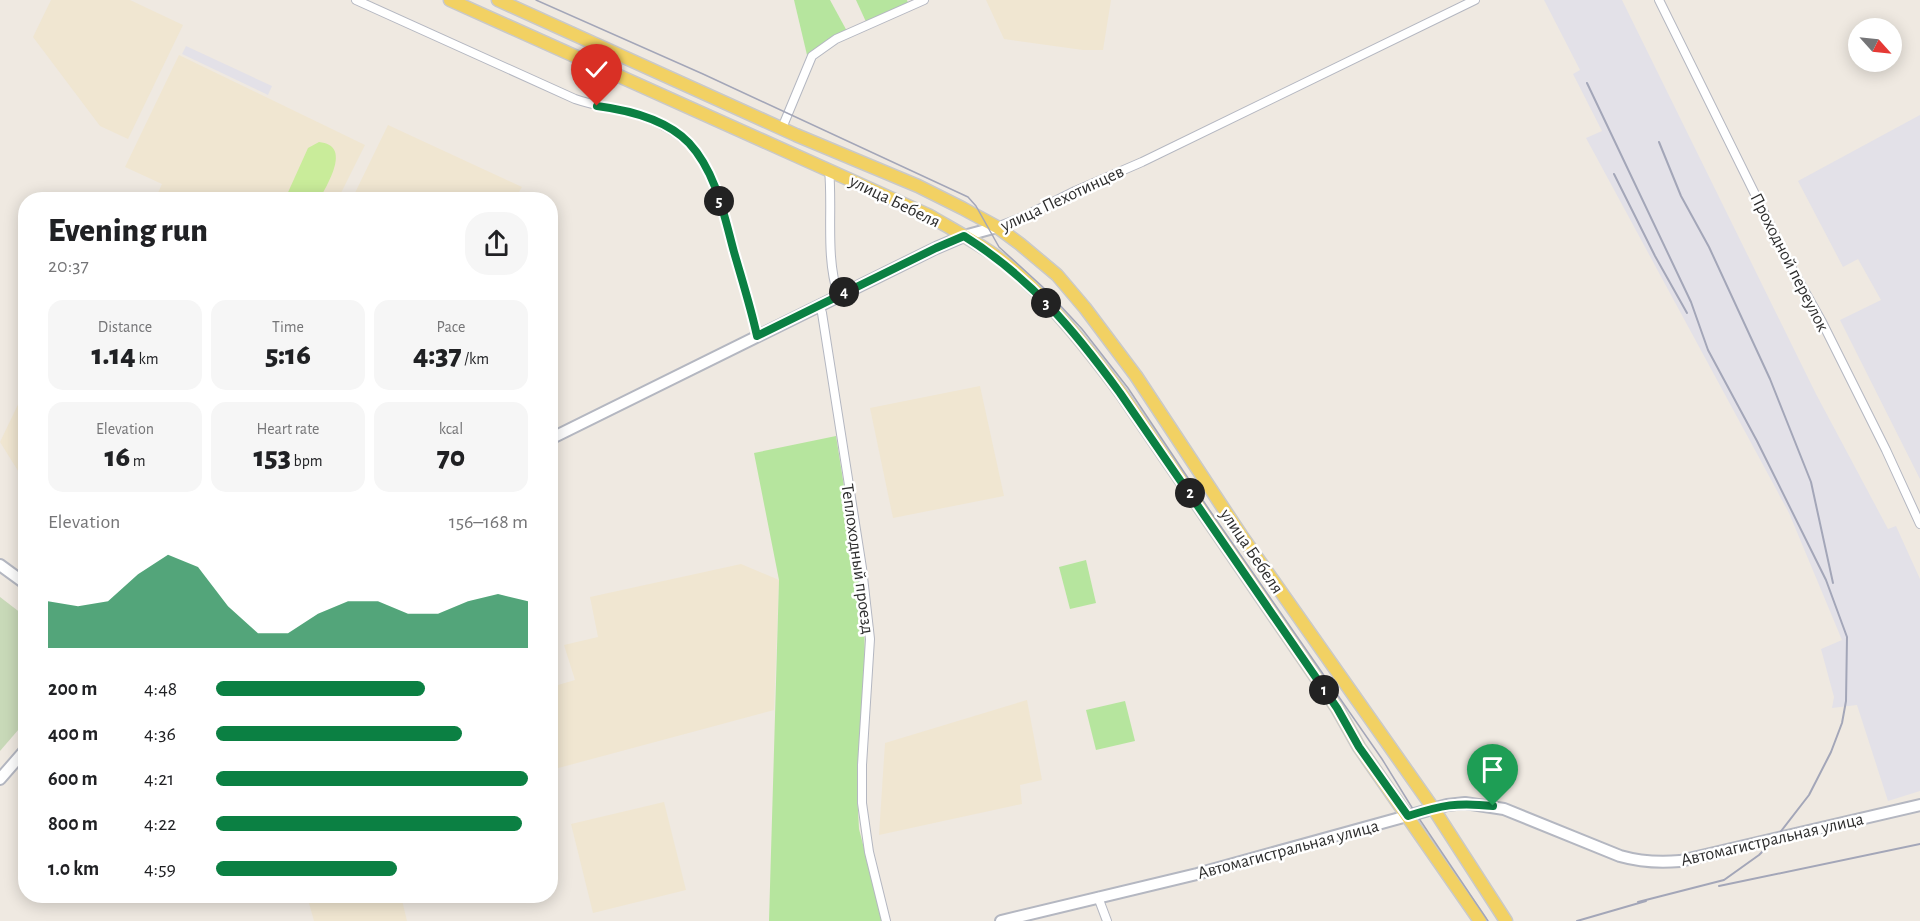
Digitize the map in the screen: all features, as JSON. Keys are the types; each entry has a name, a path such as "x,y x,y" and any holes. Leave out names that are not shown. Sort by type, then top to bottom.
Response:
{"main road":[{"name":"улица Бебеля","path":"450,0 928,215 964,236 1013,270 1090,352 1180,478 1330,699 1359,747 1480,921"},
{"name":"улица Бебеля","path":"498,0 782,128 918,186 997,227 1056,276 1091,316 1136,376 1241,536 1433,808 1506,921"},
{"name":"улица Пехотинцев","path":"558,435 936,248 964,236 997,227"},
{"path":"0,565 18,578"},
{"path":"0,779 18,758"},
{"name":"Автомагистральная улица","path":"1001,921 1197,874 1433,808 1465,803 1493,806 1620,856 1653,863 1680,861 1920,805"}],"street":[{"path":"356,0 575,99 597,106 624,110 662,124 687,141 702,159 710,176 728,230 757,336"},
{"path":"782,128 812,56 836,39 924,0"},
{"name":"улица Пехотинцев","path":"997,227 1025,216 1075,190 1142,162 1475,0"},
{"name":"Проходной переулок","path":"1659,0 1790,265 1822,322 1886,450 1920,524"},
{"path":"829,169 831,258 833,279 838,295"},
{"name":"Теплоходный проезд","path":"819,305 862,568 870,639 862,765 862,803 869,852 886,921"},
{"path":"1098,897 1107,921"}],"shaded area":[{"path":"51,0 130,0 183,25 128,139 100,126 33,37"},
{"path":"986,0 1111,0 1103,50 1083,50 1004,39"},
{"path":"1544,0 1622,0 1816,394 1888,529 1896,526 1920,579 1920,791 1888,801 1857,705 1832,708 1834,697 1821,649 1842,640 1789,513 1586,138 1602,131 1573,74 1580,70"},
{"path":"186,46 272,86 268,95 182,54"},
{"path":"179,55 365,145 342,192 158,192 162,184 125,167"},
{"path":"1920,115 1920,479 1840,320 1881,300 1858,259 1843,267 1798,181"},
{"path":"388,125 522,187 519,192 355,192"},
{"path":"980,386 1004,496 893,518 870,408"},
{"path":"18,405 18,471 0,442"},
{"path":"741,564 779,580 774,710 558,768 558,685 575,680 564,645 598,637 590,597"},
{"path":"1027,700 1042,780 1020,785 1022,804 879,835 885,743"},
{"path":"664,802 686,890 593,913 571,824"},
{"path":"309,903 403,903 407,921 314,921"}],"green space":[{"path":"794,0 830,0 848,33 807,55"},
{"path":"856,0 907,0 908,3 867,24"},
{"path":"319,142 329,145 334,150 336,157 332,175 324,192 288,192 308,148"},
{"path":"836,436 864,612 865,668 857,792 859,829 883,921 769,921 779,580 754,453"},
{"path":"1086,560 1096,603 1070,609 1059,567"},
{"path":"0,597 18,611 18,730 0,751"},
{"path":"1125,701 1135,741 1096,750 1086,710"}],"tram line":[{"path":"536,0 703,74 968,197 976,206 999,247 1045,289 1082,329 1128,388 1210,511 1382,759 1488,921"}],"railway":[{"path":"1587,83 1691,302 1708,350 1757,441 1826,580 1847,637 1846,701 1842,723 1831,752 1809,795 1775,839 1759,855 1724,880 1638,902"},
{"path":"1659,142 1681,196 1709,247 1770,379 1811,482 1833,583"},
{"path":"1614,174 1655,256 1687,313"},
{"path":"1719,886 1920,844"},
{"path":"1577,921 1646,901"}],"route":[{"path":"597,106 624,110 662,124 687,141 702,159 724,218 757,336 964,236 1013,270 1066,324 1120,393 1337,708 1359,747 1408,816 1447,805 1465,803 1493,806"}]}
